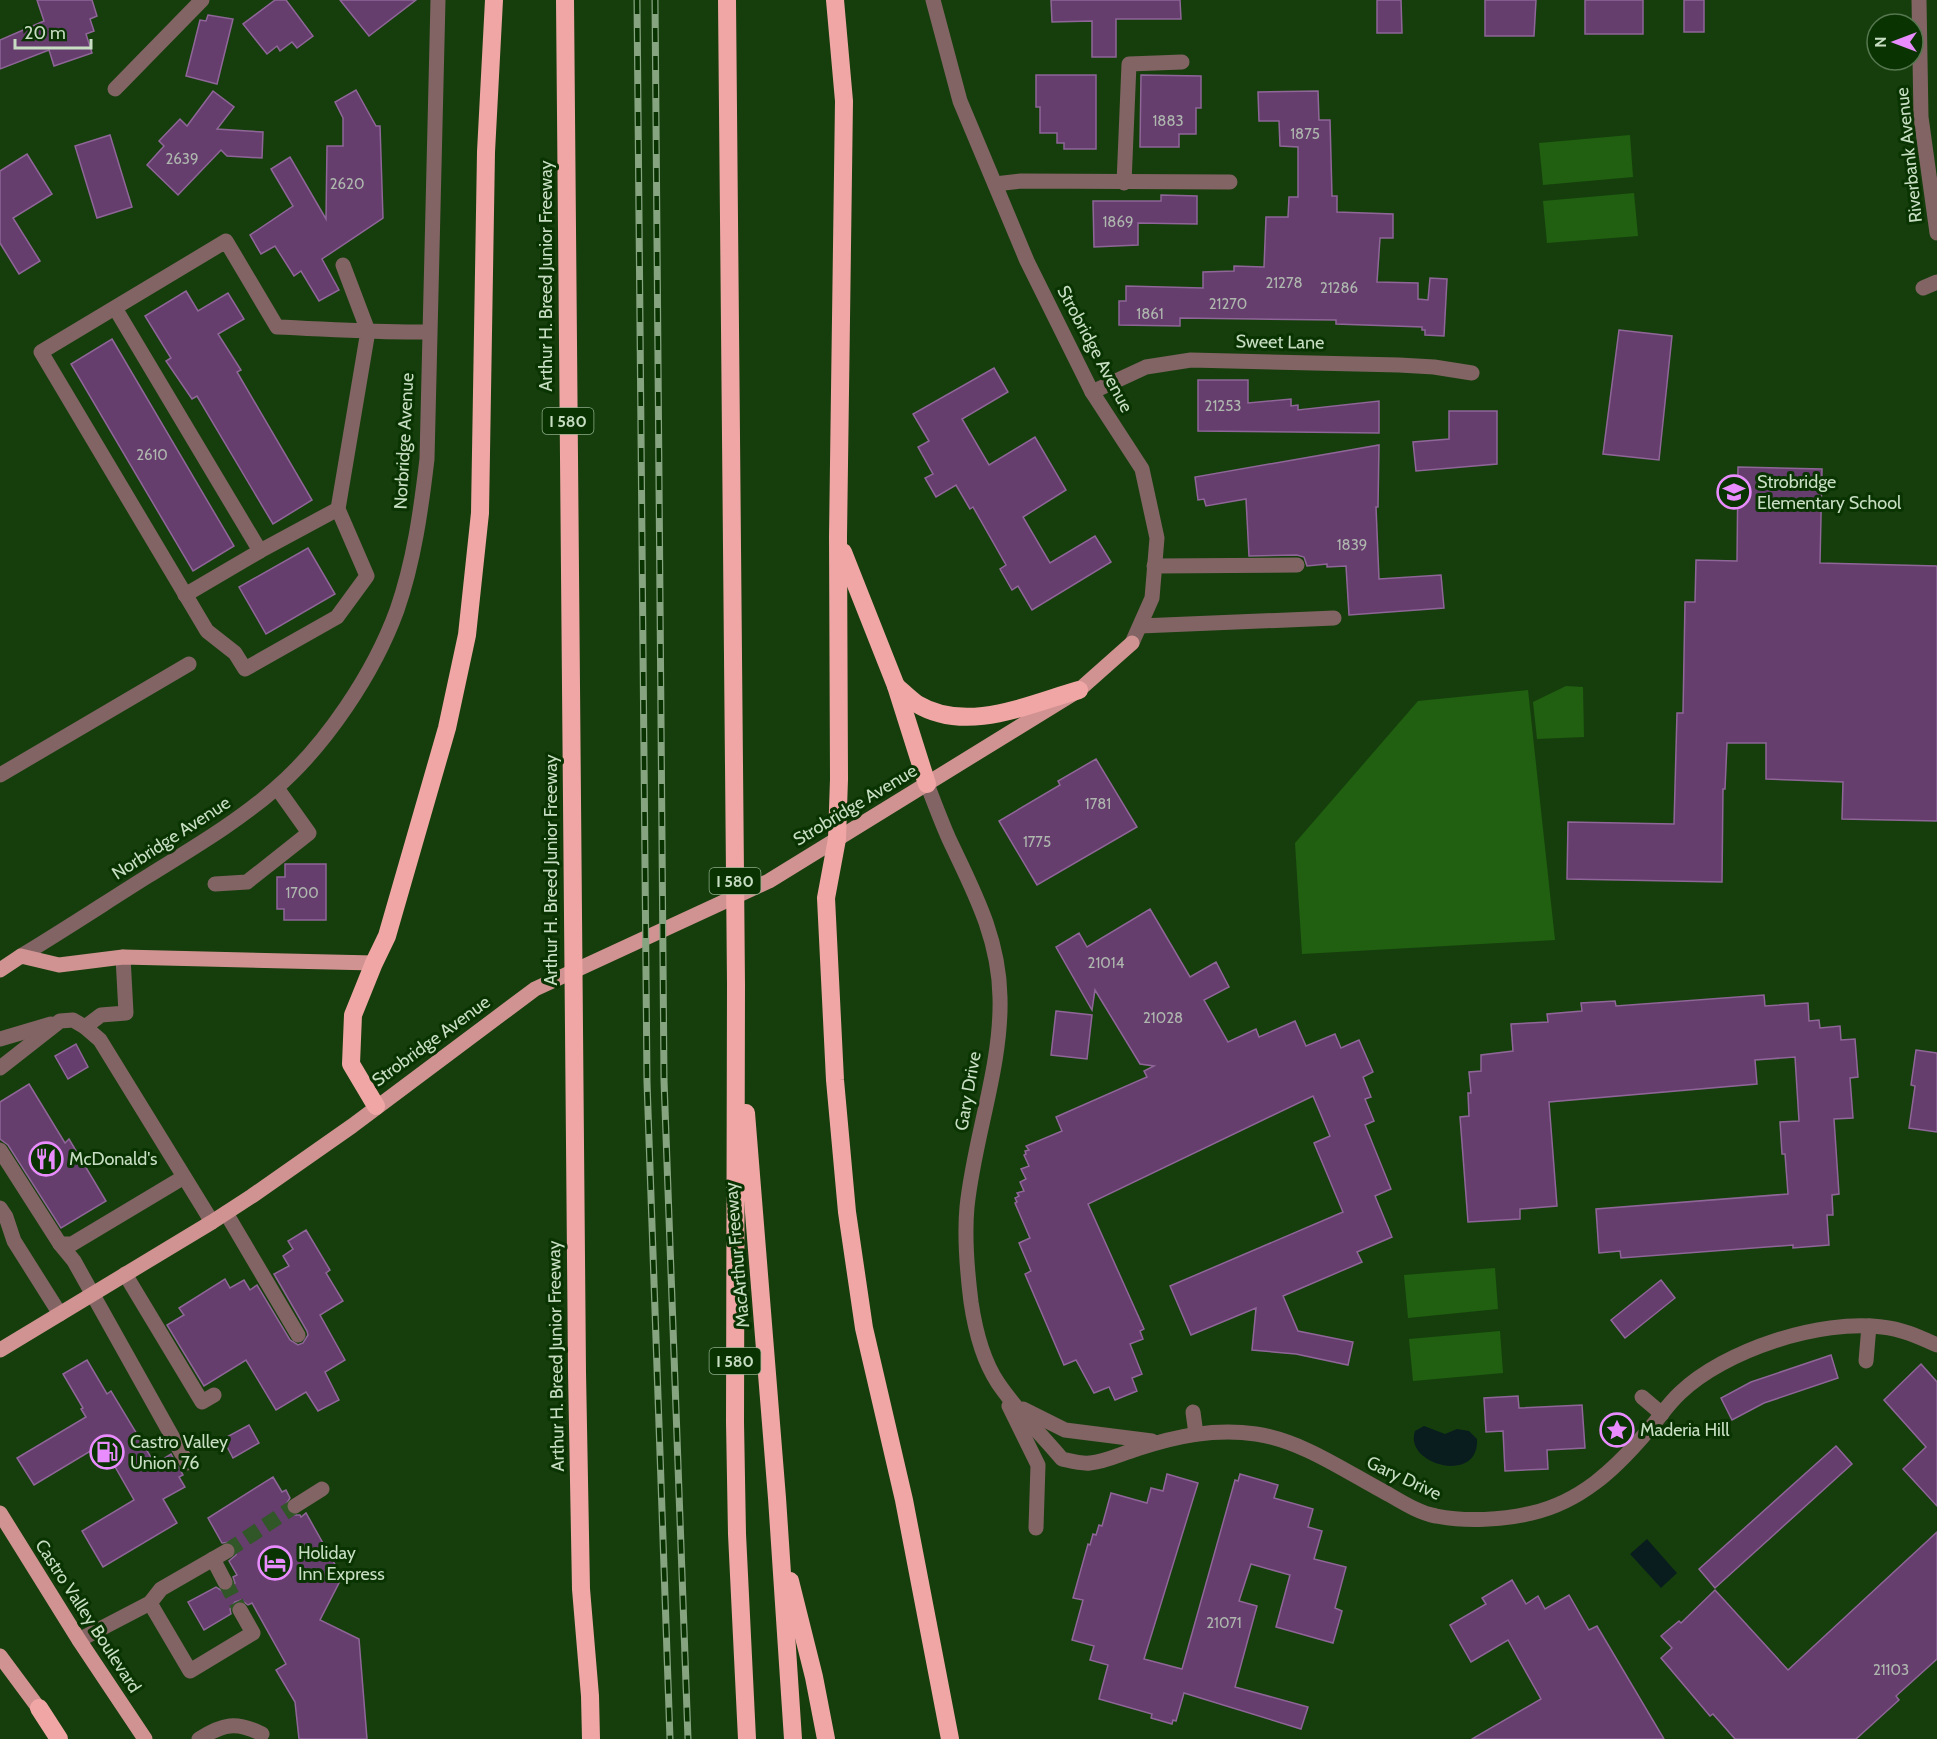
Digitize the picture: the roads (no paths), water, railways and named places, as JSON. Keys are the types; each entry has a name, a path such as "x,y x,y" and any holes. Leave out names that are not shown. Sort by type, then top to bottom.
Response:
{"highway":[{"path":"376,1106 351,1064 353,1015 387,936 431,790 458,685 467,635 480,513 486,152 494,0"},
{"name":"Arthur H. Breed Junior Freeway","path":"565,0 573,1056 581,1589 590,1696 591,1739"},
{"name":"I 580","path":"728,0 736,984 735,1433 737,1534 747,1739"},
{"path":"835,0 844,101 838,537 839,779 837,838 826,898 835,1088 850,1243 870,1360 904,1500 950,1739"},
{"path":"838,537 853,582 896,686 927,784"},
{"path":"896,686 917,704 945,715 959,717 991,715 1079,690"},
{"name":"MacArthur Freeway","path":"736,984 780,1541 793,1739"},
{"path":"780,1541 814,1677 826,1739"},
{"path":"39,1708 61,1739"}],"main road":[{"name":"Strobridge Avenue","path":"0,1350 226,1213 352,1126 535,989 769,881 1079,690 1132,643"},
{"path":"0,970 21,956 59,965 123,957 374,963"},
{"name":"Castro Valley Boulevard","path":"0,1513 79,1640 145,1739"},
{"path":"0,1656 39,1708"}],"street":[{"path":"115,89 202,0"},
{"name":"Norbridge Avenue","path":"21,956 248,812 277,788 304,761 335,721 380,650 396,610 409,567 419,524 427,459 438,0"},
{"name":"Strobridge Avenue","path":"933,0 960,101 1027,261 1092,392 1142,469 1157,538 1152,598 1132,643"},
{"name":"Riverbank Avenue","path":"1919,0 1922,117 1937,233"},
{"path":"1124,183 1129,64 1182,62"},
{"path":"994,184 1021,181 1230,182"},
{"path":"343,265 368,331 338,509 367,576 337,617 245,669 236,652 207,631 41,352 226,241 277,327 368,331 429,333"},
{"path":"115,308 260,551"},
{"name":"Sweet Lane","path":"1092,392 1146,367 1191,360 1399,365 1434,367 1472,373"},
{"path":"185,595 338,509"},
{"path":"1154,566 1297,565"},
{"path":"1140,626 1334,618"},
{"path":"0,775 189,664"},
{"name":"Gary Drive","path":"927,784 948,837 972,884 987,921 996,962 1000,997 996,1047 967,1205 965,1242 973,1314 981,1348 997,1382 1062,1459 1091,1463 1158,1442 1196,1434 1235,1431 1259,1434 1299,1446 1404,1503 1435,1516 1467,1519 1503,1518 1533,1513 1583,1493 1612,1470 1680,1393 1705,1374 1732,1359 1771,1343 1817,1329 1845,1325 1882,1327 1909,1333 1937,1345"},
{"path":"215,884 247,882 309,833 277,788"},
{"path":"85,1027 101,1015 126,1013 123,957"},
{"path":"0,1039 60,1021 73,1020 85,1027 100,1040 212,1222"},
{"path":"0,1068 60,1021"},
{"path":"0,1150 74,1262 187,1463"},
{"path":"60,1244 72,1244 184,1177"},
{"path":"0,1208 6,1217 14,1241 60,1314"},
{"path":"226,1213 298,1335"},
{"path":"0,1249 14,1241"},
{"path":"125,1274 202,1402 214,1395"},
{"path":"1866,1361 1869,1326"},
{"path":"997,1382 1038,1465 1036,1528"},
{"path":"1642,1396 1662,1414"},
{"name":"Gary Drive","path":"1017,1406 1065,1430 1158,1442"},
{"path":"1192,1412 1196,1434"},
{"path":"295,1506 322,1489"},
{"path":"79,1640 150,1603 161,1589 220,1555 225,1582"},
{"path":"150,1603 190,1671 253,1634 240,1610"},
{"path":"199,1739 212,1731 230,1725 246,1727 262,1734"}],"water":[{"path":"1424,1426 1445,1434 1457,1429 1469,1431 1477,1439 1475,1453 1467,1462 1456,1466 1430,1461 1420,1453 1414,1443 1415,1431"},
{"path":"1647,1539 1677,1573 1661,1588 1630,1554"}],"tunnel":[{"path":"227,1551 295,1506"},
{"path":"225,1582 240,1610"}],"railway":[{"path":"637,0 647,1082 670,1739"},
{"path":"655,0 664,1080 688,1739"}],"place":[{"name":"Strobridge Elementary School","path":"1734,492"},
{"name":"McDonald's","path":"46,1159"},
{"name":"Maderia Hill","path":"1617,1430"},
{"name":"Castro Valley Union 76","path":"107,1452"},
{"name":"Holiday Inn Express","path":"275,1563"}]}
